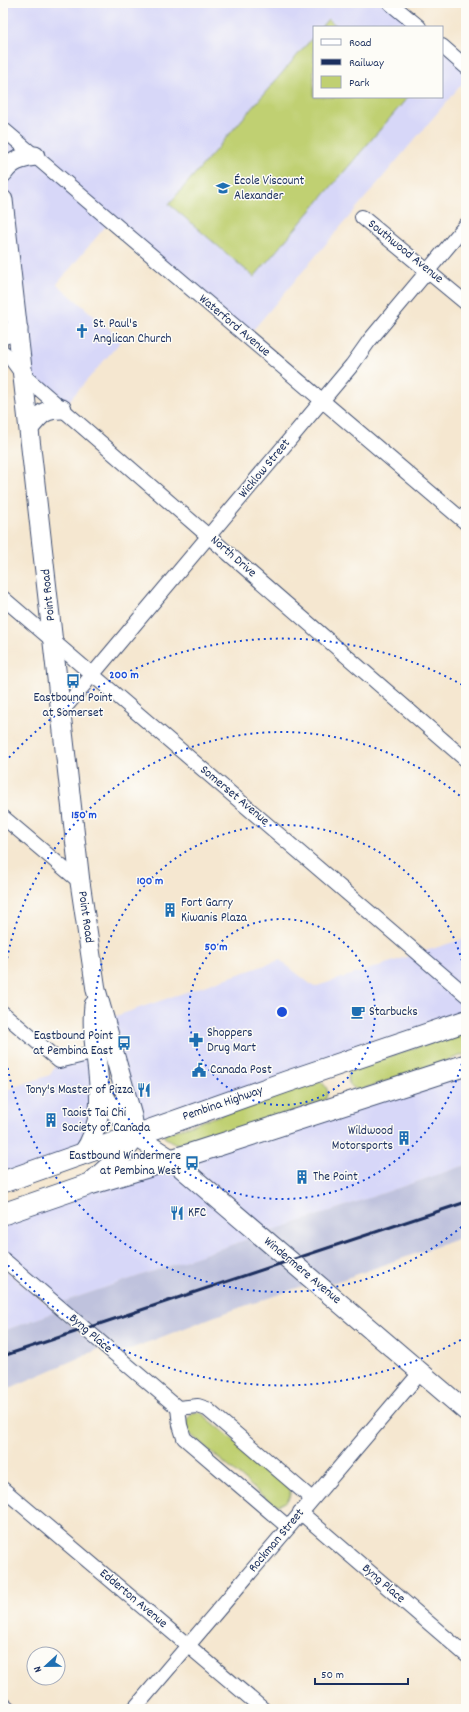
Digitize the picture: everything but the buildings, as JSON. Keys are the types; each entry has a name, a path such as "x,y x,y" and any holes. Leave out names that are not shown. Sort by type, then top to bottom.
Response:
{"main road":[{"name":"Pembina Highway","path":"3,1182 286,1082 466,1021"},
{"path":"3,1214 90,1184 466,1064"},
{"path":"90,1184 119,1158 135,1136"}],"street":[{"path":"390,3 418,26"},
{"path":"443,47 466,67"},
{"name":"Waterford Avenue","path":"3,129 466,523"},
{"path":"3,173 8,165 20,158 35,156"},
{"name":"Point Road","path":"3,200 11,332 23,375 30,427 80,882 96,990 132,1116 135,1136"},
{"name":"Southwood Avenue","path":"362,217 428,270 466,303"},
{"name":"Wicklow Street","path":"62,711 322,401 466,225"},
{"name":"North Drive","path":"3,352 12,360 23,375 466,760"},
{"path":"30,427 42,413 51,409 62,409"},
{"name":"Somerset Avenue","path":"3,598 54,640 466,994"},
{"path":"3,817 80,882"},
{"name":"Point Road","path":"96,990 93,1017 99,1087 109,1104 135,1136"},
{"path":"3,1013 59,1061 96,1052 108,1055 117,1065"},
{"path":"82,1155 91,1141 100,1112 99,1087"},
{"name":"Windermere Avenue","path":"135,1136 171,1159 466,1411"},
{"name":"Byng Place","path":"3,1259 178,1408"},
{"name":"Rockman Street","path":"134,1709 300,1512 420,1373"},
{"path":"288,1527 184,1438 180,1425 178,1408 198,1406 207,1409 312,1499"},
{"name":"Edderton Avenue","path":"3,1489 263,1709"},
{"name":"Byng Place","path":"300,1512 466,1655"},
{"path":"3,1704 9,1709"}],"shaded area":[{"name":"École Viscount Alexander","path":"3,3 389,3 416,26 313,26 313,98 443,98 443,50 466,69 466,79 247,337 110,221 57,284 122,340 62,409 23,375 3,200"},
{"path":"466,938 466,1021 135,1136 113,1017 280,960 314,987"},
{"path":"95,1046 99,1148 3,1182 3,1091 50,1075 59,1061"},
{"path":"466,1065 466,1165 57,1304 3,1258 3,1214"},
{"path":"466,1165 466,1236 321,1287 315,1282 213,1317 115,1355 57,1304"},
{"path":"3,1268 56,1312 3,1331"},
{"path":"56,1312 99,1349 3,1391 3,1331"}],"green space":[{"path":"328,19 337,26 322,26"},
{"path":"313,37 313,98 407,98 254,277 169,204"},
{"path":"466,1030 466,1054 360,1090 356,1089 349,1083 348,1077 350,1070"},
{"path":"319,1081 327,1089 327,1097 325,1100 188,1146 174,1143 164,1137 165,1134"},
{"path":"200,1412 289,1486 290,1495 285,1502 279,1505 270,1502 189,1433 186,1420 192,1414"}],"railway":[{"path":"3,1356 466,1202"}],"place":[{"name":"École Viscount Alexander","path":"223,188"},
{"name":"St. Paul's Anglican Church","path":"82,331"},
{"name":"Eastbound Point at Somerset","path":"73,681"},
{"name":"Fort Garry Kiwanis Plaza","path":"170,910"},
{"name":"Starbucks","path":"358,1012"},
{"name":"Shoppers Drug Mart","path":"196,1040"},
{"name":"Eastbound Point at Pembina East","path":"124,1043"},
{"name":"Canada Post","path":"199,1070"},
{"name":"Tony's Master of Pizza","path":"144,1090"},
{"name":"Taoist Tai Chi Society of Canada","path":"51,1120"},
{"name":"Wildwood Motorsports","path":"404,1138"},
{"name":"Eastbound Windermere at Pembina West","path":"192,1163"},
{"name":"The Point","path":"302,1177"},
{"name":"KFC","path":"177,1213"}]}
